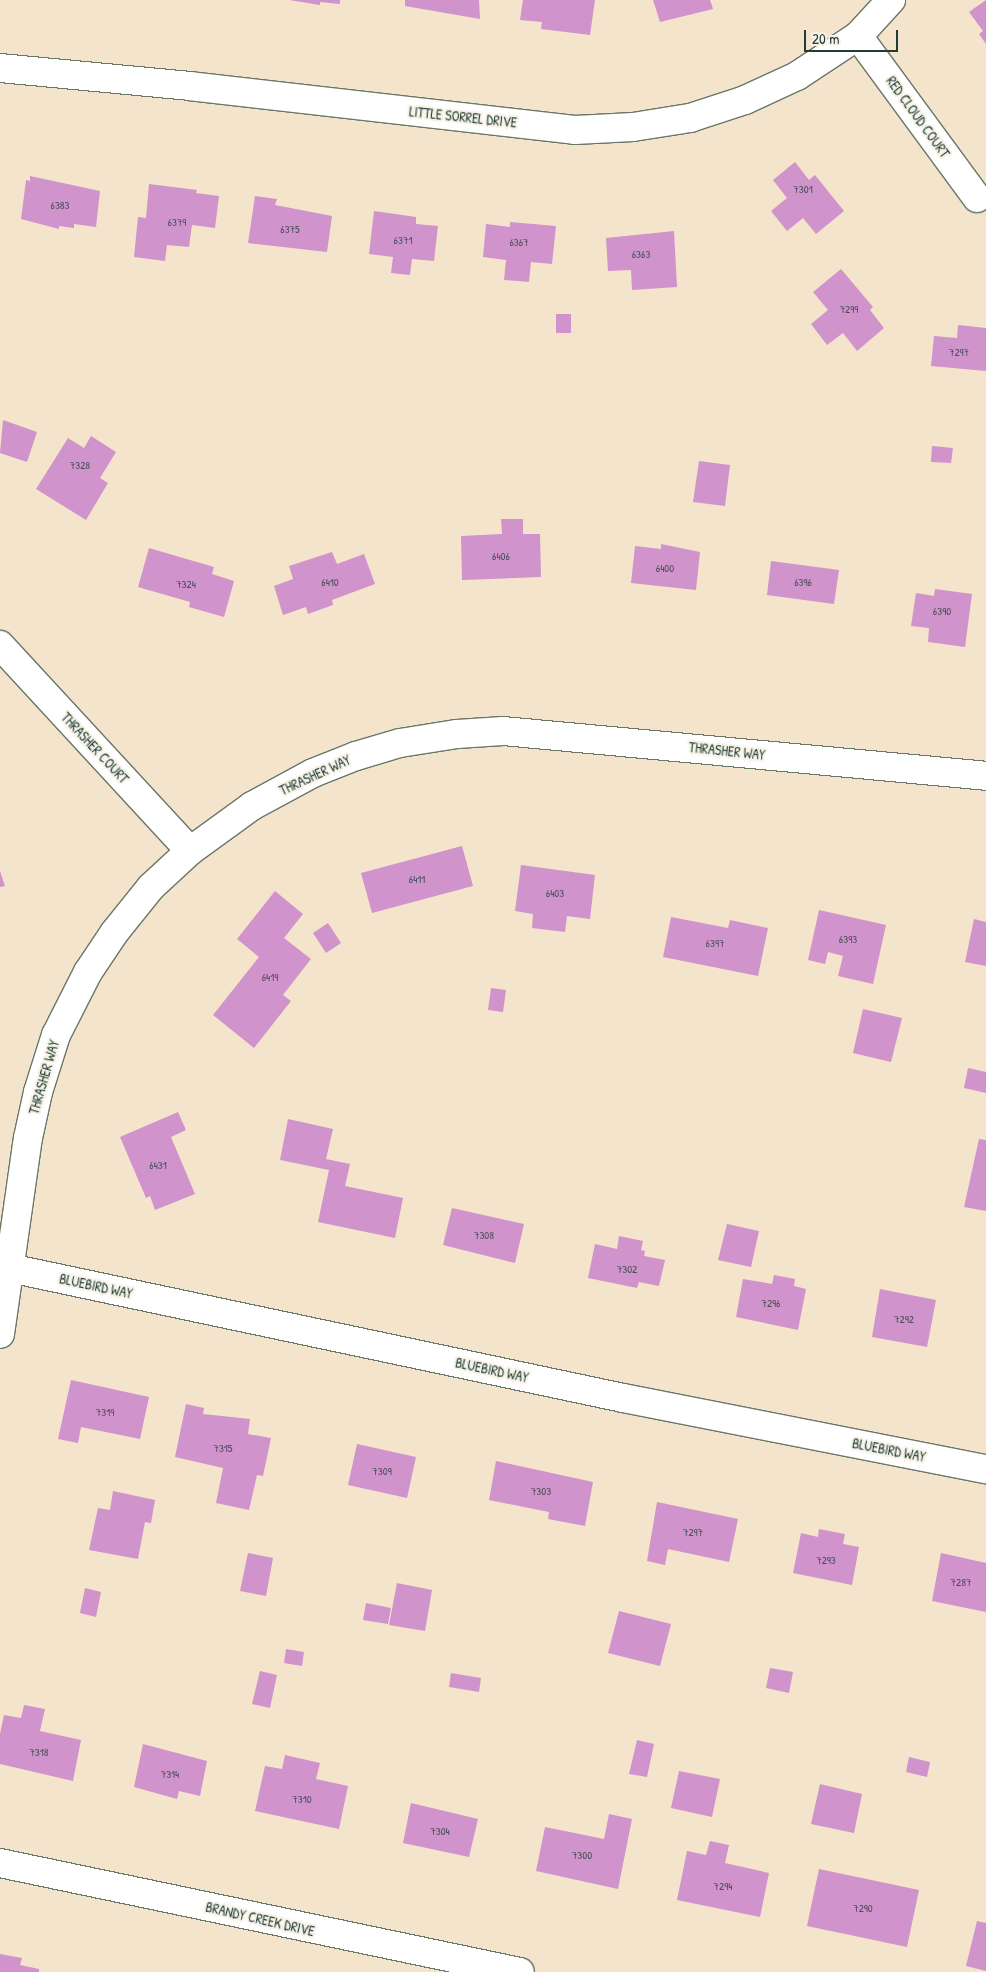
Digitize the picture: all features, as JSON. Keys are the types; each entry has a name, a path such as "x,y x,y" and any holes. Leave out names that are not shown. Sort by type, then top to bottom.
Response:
{"street":[{"name":"LITTLE SORREL DRIVE","path":"0,68 189,86 575,130 633,127 680,119 745,100 798,76 858,36 891,0"},
{"name":"RED CLOUD COURT","path":"858,36 977,198"},
{"name":"THRASHER COURT","path":"0,645 190,850"},
{"name":"THRASHER WAY","path":"0,1334 5,1267 28,1138 38,1092 56,1036 88,972 114,933 151,887 190,850 252,806 313,773 356,756 400,743 457,734 503,731 986,776"},
{"name":"BLUEBIRD WAY","path":"5,1267 623,1398 986,1469"},
{"name":"BRANDY CREEK DRIVE","path":"0,1863 520,1972"}],"building":[{"path":"289,0 340,0 340,4 320,2 320,5"},
{"path":"405,0 479,0 480,19 405,6"},
{"path":"523,0 595,0 590,35 541,29 542,22 520,20"},
{"path":"653,0 710,0 713,9 660,22"},
{"path":"986,0 986,44 979,34 983,31 969,12"},
{"path":"795,162 809,180 815,175 844,211 816,234 803,218 787,231 771,211 787,198 773,180"},
{"path":"30,176 100,191 96,227 74,224 74,228 59,226 59,229 21,219 26,180 30,181"},
{"path":"149,184 197,190 196,193 219,196 215,228 192,225 189,247 167,245 165,261 134,257 138,217 146,218"},
{"path":"255,196 277,199 275,205 332,216 327,252 248,243"},
{"path":"374,211 416,217 416,224 438,226 434,261 412,259 410,275 391,273 393,257 369,254"},
{"path":"510,222 556,226 552,264 531,262 529,282 504,280 506,260 483,257 486,224 510,227"},
{"path":"674,231 677,287 632,290 631,270 608,271 606,238"},
{"path":"841,269 873,307 870,310 884,328 857,351 843,333 827,345 811,324 828,310 813,292"},
{"path":"556,314 571,314 571,333 556,333"},
{"path":"958,325 986,328 986,371 931,366 934,336 957,338"},
{"path":"3,420 37,432 27,462 0,453"},
{"path":"91,436 116,452 100,478 108,483 86,520 36,489 68,438 84,448"},
{"path":"932,446 953,448 951,463 931,462"},
{"path":"699,461 730,465 725,506 693,502"},
{"path":"501,519 523,519 523,534 540,534 541,577 462,580 461,536 502,534"},
{"path":"661,544 700,552 696,590 631,583 635,546 661,549"},
{"path":"149,548 214,567 212,574 234,581 224,617 189,607 190,602 138,587"},
{"path":"332,552 337,564 364,554 375,584 332,600 333,605 308,614 306,607 283,615 274,586 293,579 289,566"},
{"path":"771,561 839,570 834,604 767,595"},
{"path":"935,589 972,594 965,647 928,642 929,628 911,626 916,593 934,596"},
{"path":"462,846 473,886 372,913 361,873"},
{"path":"521,865 595,875 590,919 567,916 565,932 532,928 533,914 515,911"},
{"path":"0,871 5,886 0,887"},
{"path":"275,891 303,914 284,938 311,959 283,995 291,1001 254,1048 213,1015 259,957 237,939"},
{"path":"819,910 886,925 873,984 838,976 843,956 828,952 825,964 808,960"},
{"path":"671,917 728,928 730,920 768,928 758,976 663,957"},
{"path":"974,919 986,922 986,966 965,962"},
{"path":"328,923 341,943 326,953 313,933"},
{"path":"491,988 506,990 503,1012 488,1010"},
{"path":"863,1009 902,1018 891,1062 853,1053"},
{"path":"968,1068 986,1072 986,1093 964,1088"},
{"path":"178,1112 186,1130 171,1137 195,1194 155,1210 150,1196 146,1198 120,1137"},
{"path":"288,1119 333,1129 326,1159 350,1164 345,1186 403,1198 395,1238 318,1222 329,1170 280,1160"},
{"path":"979,1139 986,1140 986,1211 964,1207"},
{"path":"452,1208 524,1224 515,1263 443,1245"},
{"path":"727,1224 759,1231 751,1267 718,1260"},
{"path":"619,1236 643,1241 641,1250 645,1251 644,1256 665,1260 659,1286 639,1282 637,1288 588,1278 595,1244 617,1249"},
{"path":"774,1275 795,1279 794,1286 806,1289 798,1330 736,1317 743,1279 772,1284"},
{"path":"880,1289 936,1300 927,1347 872,1337"},
{"path":"71,1380 149,1397 140,1439 81,1427 78,1443 58,1439"},
{"path":"186,1404 204,1408 203,1414 250,1419 248,1434 271,1438 263,1476 257,1475 249,1510 216,1503 223,1468 175,1457"},
{"path":"357,1444 416,1457 407,1498 348,1485"},
{"path":"496,1461 593,1482 585,1526 548,1519 549,1512 489,1500"},
{"path":"113,1491 155,1500 151,1523 145,1522 138,1559 89,1550 98,1508 110,1510"},
{"path":"657,1502 738,1519 729,1562 668,1549 665,1565 647,1561"},
{"path":"819,1529 845,1534 843,1544 859,1547 852,1585 793,1573 801,1533 818,1537"},
{"path":"248,1553 273,1558 266,1596 240,1591"},
{"path":"941,1553 986,1563 986,1612 932,1601"},
{"path":"397,1583 432,1590 425,1631 389,1625"},
{"path":"85,1588 101,1592 96,1617 80,1613"},
{"path":"366,1603 391,1608 388,1624 363,1620"},
{"path":"619,1611 671,1624 660,1666 608,1653"},
{"path":"286,1649 304,1652 302,1666 284,1663"},
{"path":"770,1668 793,1672 789,1693 766,1688"},
{"path":"260,1671 277,1675 270,1708 252,1704"},
{"path":"451,1673 481,1678 479,1692 449,1687"},
{"path":"24,1705 45,1709 40,1731 81,1740 73,1781 0,1764 0,1734 4,1715 21,1718"},
{"path":"637,1740 654,1744 647,1777 629,1774"},
{"path":"143,1744 207,1761 200,1796 179,1791 177,1799 134,1787"},
{"path":"285,1755 320,1763 316,1779 348,1786 339,1829 255,1811 265,1766 282,1769"},
{"path":"909,1757 930,1762 927,1777 906,1772"},
{"path":"679,1771 720,1779 712,1817 671,1808"},
{"path":"820,1784 862,1794 854,1833 811,1824"},
{"path":"411,1803 478,1819 469,1857 403,1843"},
{"path":"609,1814 632,1819 618,1889 536,1871 545,1827 604,1839"},
{"path":"710,1841 729,1845 725,1863 769,1873 760,1917 677,1900 687,1851 706,1855"},
{"path":"819,1869 919,1890 907,1947 807,1926"},
{"path":"977,1921 986,1923 986,1971 966,1966"},
{"path":"0,1954 22,1958 20,1965 39,1969 39,1972 0,1972"}]}
